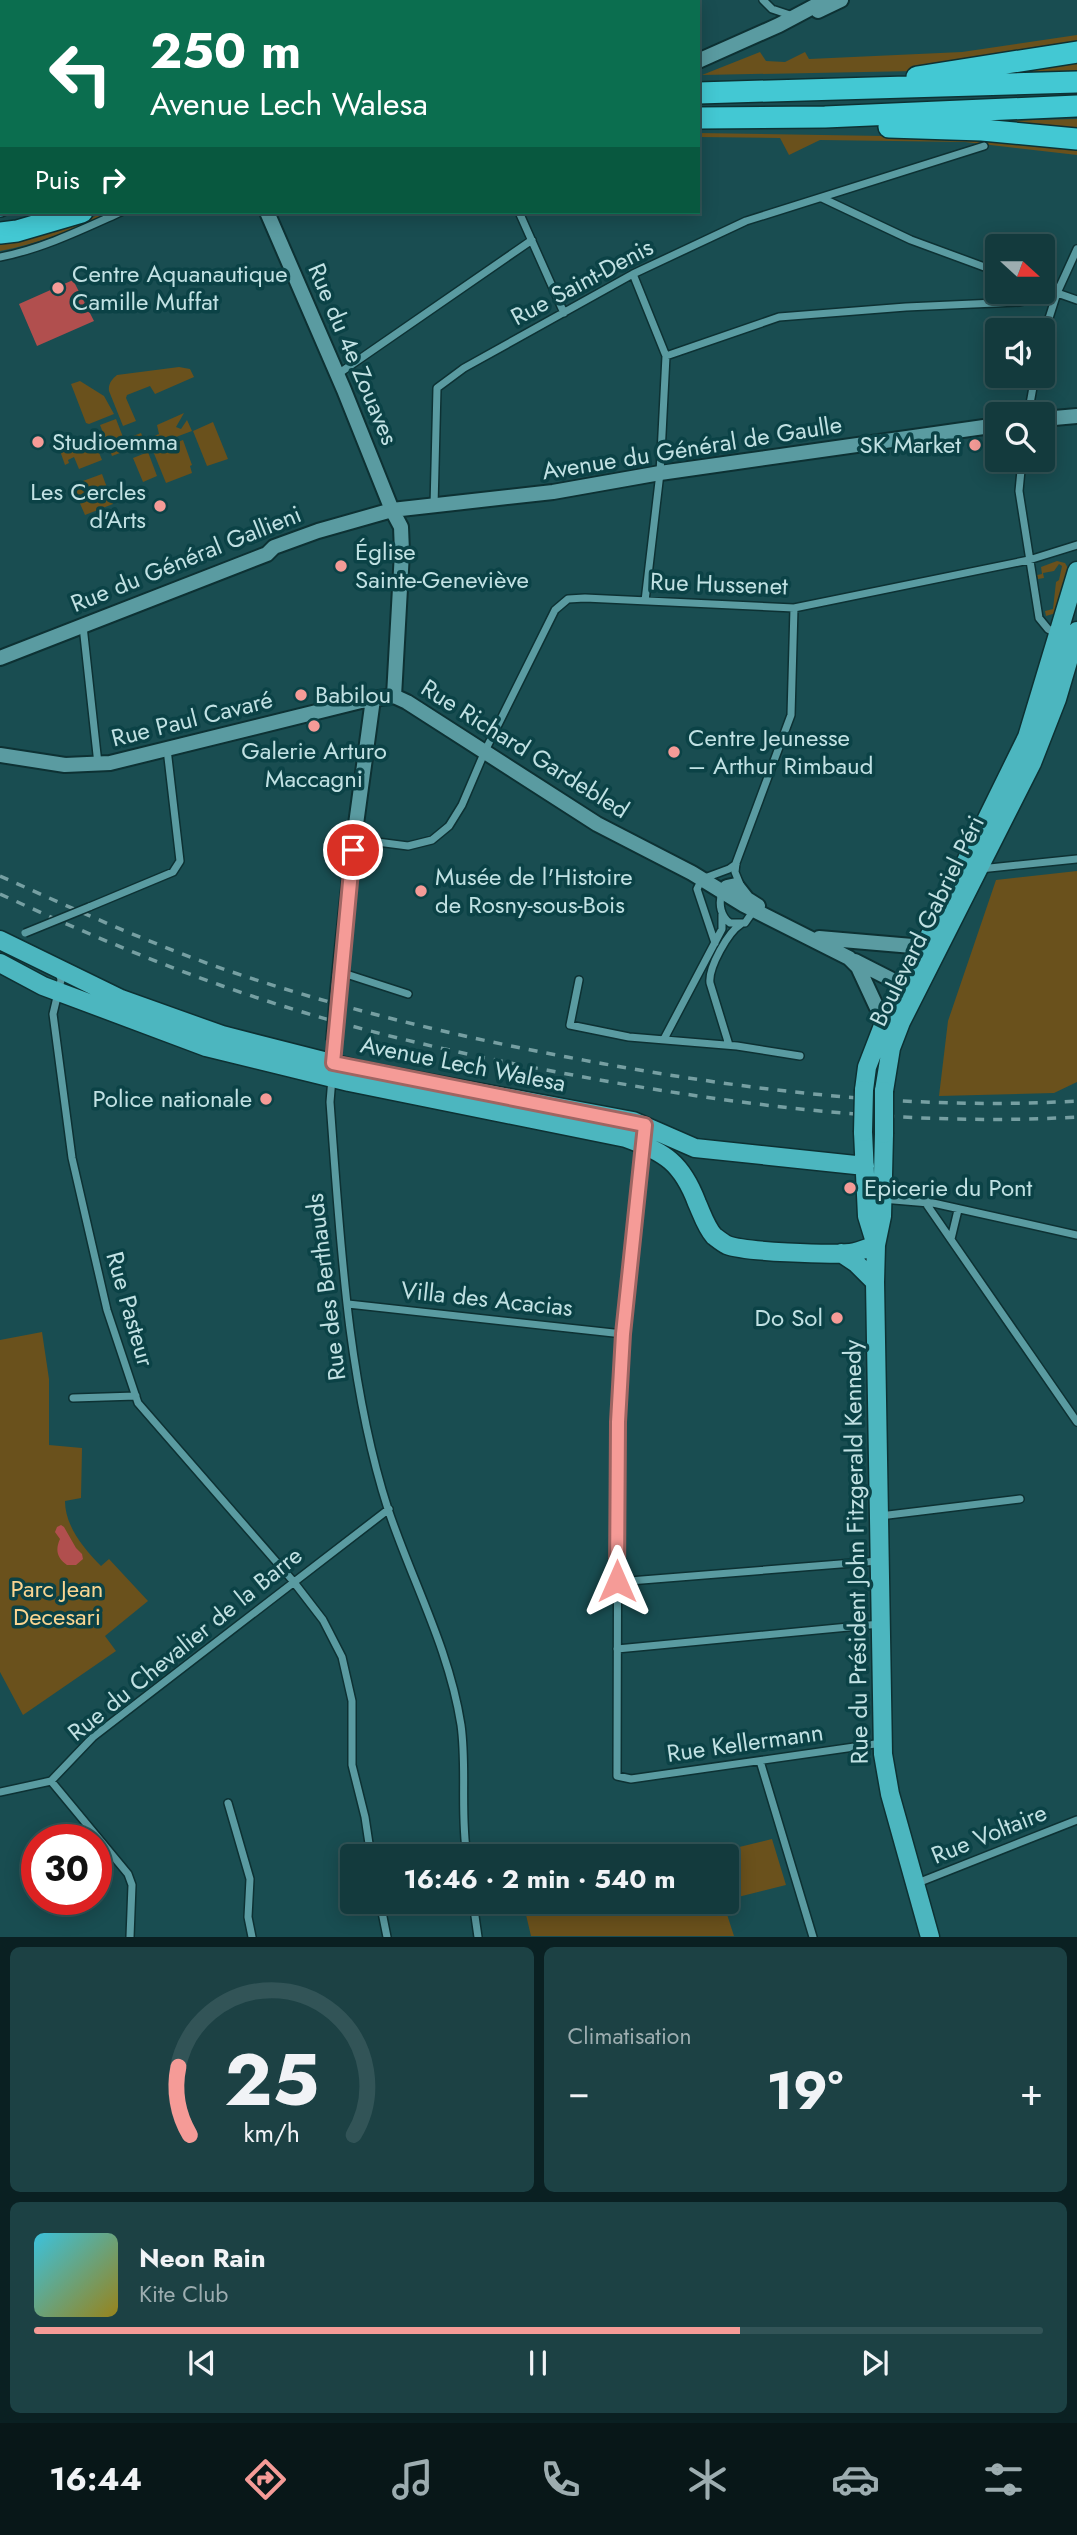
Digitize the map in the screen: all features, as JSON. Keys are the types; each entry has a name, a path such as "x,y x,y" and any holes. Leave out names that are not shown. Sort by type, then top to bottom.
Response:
{"highway":[{"path":"901,88 920,75 1077,52"},
{"path":"700,93 1077,82"},
{"path":"700,118 825,117 1077,106"},
{"path":"825,117 884,127 982,130 1077,139"},
{"path":"0,233 75,214"}],"main road":[{"path":"700,60 827,0"},
{"path":"797,16 816,12 841,0"},
{"name":"Rue du 4e Zouaves","path":"269,214 392,510"},
{"path":"1055,418 1077,416"},
{"name":"Avenue du Général de Gaulle","path":"392,510 553,492 660,473 985,427"},
{"name":"Rue du Général Gallieni","path":"0,658 267,554 274,547 392,510"},
{"name":"Rue Richard Gardebled","path":"392,510 401,527 402,552 394,696 597,824 723,892 816,936 832,940 924,947"},
{"name":"Boulevard Gabriel Péri","path":"876,1245 882,1208 871,1174 863,1132 867,1067 884,1023 931,964 1046,732 1070,632 1077,570"},
{"name":"Boulevard Gabriel Péri","path":"871,1174 884,1134 884,1091 891,1048 924,947 1027,737 1070,632"},
{"name":"Rue Paul Cavaré","path":"0,755 65,765 98,764 394,696"},
{"name":"Rue des Berthauds","path":"333,1070 354,839 373,699"},
{"path":"723,892 733,885 743,890"},
{"name":"Rue Richard Gardebled","path":"743,890 755,907 910,989"},
{"path":"1,944 25,933"},
{"name":"Avenue Lech Walesa","path":"1,944 60,981 205,1047 645,1125 695,1148 871,1174"},
{"path":"924,947 931,950 931,964"},
{"path":"849,958 858,967 884,1023"},
{"name":"Avenue Lech Walesa","path":"0,963 60,981 83,982 192,1025 333,1070 626,1138 669,1157 680,1169"},
{"path":"695,1148 686,1153 680,1169 690,1184 713,1235 726,1244 741,1248 841,1253 876,1245 867,1216 871,1174"},
{"name":"Rue du Président John Fitzgerald Kennedy","path":"876,1245 882,1743 890,1794 930,1937"},
{"path":"841,1253 856,1263 875,1282"}],"street":[{"path":"763,0 772,9 797,16"},
{"name":"Rue Saint-Denis","path":"434,506 437,388 464,368 633,274 746,221 984,146"},
{"path":"821,198 911,240 985,267"},
{"path":"0,257 18,253 116,214"},
{"path":"520,214 564,313"},
{"path":"337,374 532,240"},
{"path":"1049,318 1077,249"},
{"path":"633,274 666,356 660,473 645,601"},
{"path":"666,356 779,317 1020,302 1057,293 1077,300"},
{"path":"1020,472 1019,491 1039,618 1048,629 1070,632"},
{"name":"Rue Hussenet","path":"354,839 408,846 432,840 456,816 485,751 555,611 568,599 794,608 1029,560 1077,545"},
{"path":"743,890 735,872 736,863 791,715 794,608"},
{"path":"82,626 98,764"},
{"path":"25,933 173,872 180,862 167,749"},
{"path":"979,870 1077,859"},
{"path":"715,943 698,892 702,879 729,869 736,863"},
{"path":"664,1039 722,929 720,902 723,892"},
{"path":"729,1045 709,974 731,932 748,919 755,907"},
{"path":"722,914 730,923 741,924"},
{"path":"340,972 408,994"},
{"path":"579,980 570,1025 629,1037 729,1045 800,1056"},
{"name":"Rue Pasteur","path":"60,981 53,1014 72,1158 107,1310 138,1403 293,1581 323,1620 342,1657 352,1701 352,1765 365,1817 368,1844"},
{"name":"Rue des Berthauds","path":"333,1070 330,1101 348,1304 365,1422 388,1509 439,1638 457,1707 462,1744 466,1844"},
{"path":"645,1125 623,1334 618,1422 617,1649 880,1624"},
{"path":"871,1174 929,1203 1077,1235"},
{"path":"882,1208 929,1203"},
{"path":"929,1203 1077,1422"},
{"path":"951,1239 958,1210"},
{"name":"Villa des Acacias","path":"348,1304 623,1334"},
{"path":"74,1398 136,1396"},
{"path":"879,1516 1020,1499"},
{"name":"Rue du Chevalier de la Barre","path":"51,1781 93,1737 388,1509"},
{"path":"617,1581 880,1560"},
{"name":"Rue Kellermann","path":"617,1649 616,1773 619,1777 631,1779 882,1743"},
{"path":"760,1761 813,1937"},
{"path":"0,1792 51,1781 128,1874 132,1885 130,1937"},
{"path":"228,1803 250,1879 248,1917 252,1937"},
{"name":"Rue Voltaire","path":"915,1884 1077,1820"},
{"path":"382,1914 387,1937"},
{"path":"475,1914 478,1937"}],"green space":[{"path":"1077,35 1077,45 916,71 702,75 760,52 766,61 785,62 805,52 809,59 962,52"},
{"path":"1077,59 1077,72 1007,75 1006,70"},
{"path":"1077,119 1077,130 993,121"},
{"path":"700,133 945,137 1077,149 1077,155 965,142 820,140 789,155 780,138 700,137"},
{"path":"99,214 106,214 56,235 0,251 0,241 86,221"},
{"path":"179,367 190,369 194,377 155,394 150,386 127,395 136,421 123,426 109,391 114,378 117,375"},
{"path":"80,381 104,396 114,414 86,423 71,384"},
{"path":"184,413 176,427 181,429 187,420 192,431 133,453 128,438 141,433 144,440 159,434 157,425"},
{"path":"116,419 128,450 112,456 100,425"},
{"path":"213,422 228,459 207,466 193,431"},
{"path":"92,435 102,460 79,469 74,457 65,465 59,448"},
{"path":"183,440 192,465 192,473 166,483 153,451"},
{"path":"148,452 157,476 143,482 133,458"},
{"path":"102,474 113,504 85,515 72,485"},
{"path":"1057,561 1065,563 1069,570 1056,613 1046,616 1045,611 1053,609 1056,582 1059,580 1062,566 1059,564 1054,571 1043,573 1044,578 1038,579 1037,575 1042,574 1041,567"},
{"path":"1077,871 1077,1082 1054,1093 939,1096 948,1021 996,880"},
{"name":"Parc Jean Decesari","path":"42,1332 49,1379 49,1445 82,1448 81,1498 65,1501 68,1519 82,1545 101,1566 109,1559 148,1601 105,1636 116,1651 23,1715 0,1672 0,1340"},
{"path":"772,1839 786,1885 739,1897 739,1847"},
{"path":"526,1914 727,1914 734,1936 531,1936"}],"shaded area":[{"path":"73,280 94,321 37,346 19,304"},
{"path":"61,1525 82,1554 83,1559 76,1565 67,1565 58,1554 60,1539 55,1532"}],"railway":[{"path":"0,876 144,939 232,972 374,1014 519,1048 673,1076 846,1097 961,1103 1077,1101"},
{"path":"0,894 131,951 230,989 393,1037 480,1057 669,1092 843,1113 960,1119 1077,1117"}],"place":[{"name":"Centre Aquanautique Camille Muffat","path":"58,288"},
{"name":"Studioemma","path":"38,442"},
{"name":"SK Market","path":"975,445"},
{"name":"Les Cercles d'Arts","path":"160,506"},
{"name":"Église Sainte-Geneviève","path":"341,566"},
{"name":"Babilou","path":"301,695"},
{"name":"Galerie Arturo Maccagni","path":"314,726"},
{"name":"Centre Jeunesse – Arthur Rimbaud","path":"674,752"},
{"name":"Musée de l'Histoire de Rosny-sous-Bois","path":"421,891"},
{"name":"Police nationale","path":"266,1099"},
{"name":"Epicerie du Pont","path":"850,1188"},
{"name":"Do Sol","path":"837,1318"}],"route":[{"path":"353,850 333,1063 645,1125 623,1334 618,1422 617,1581"}]}
